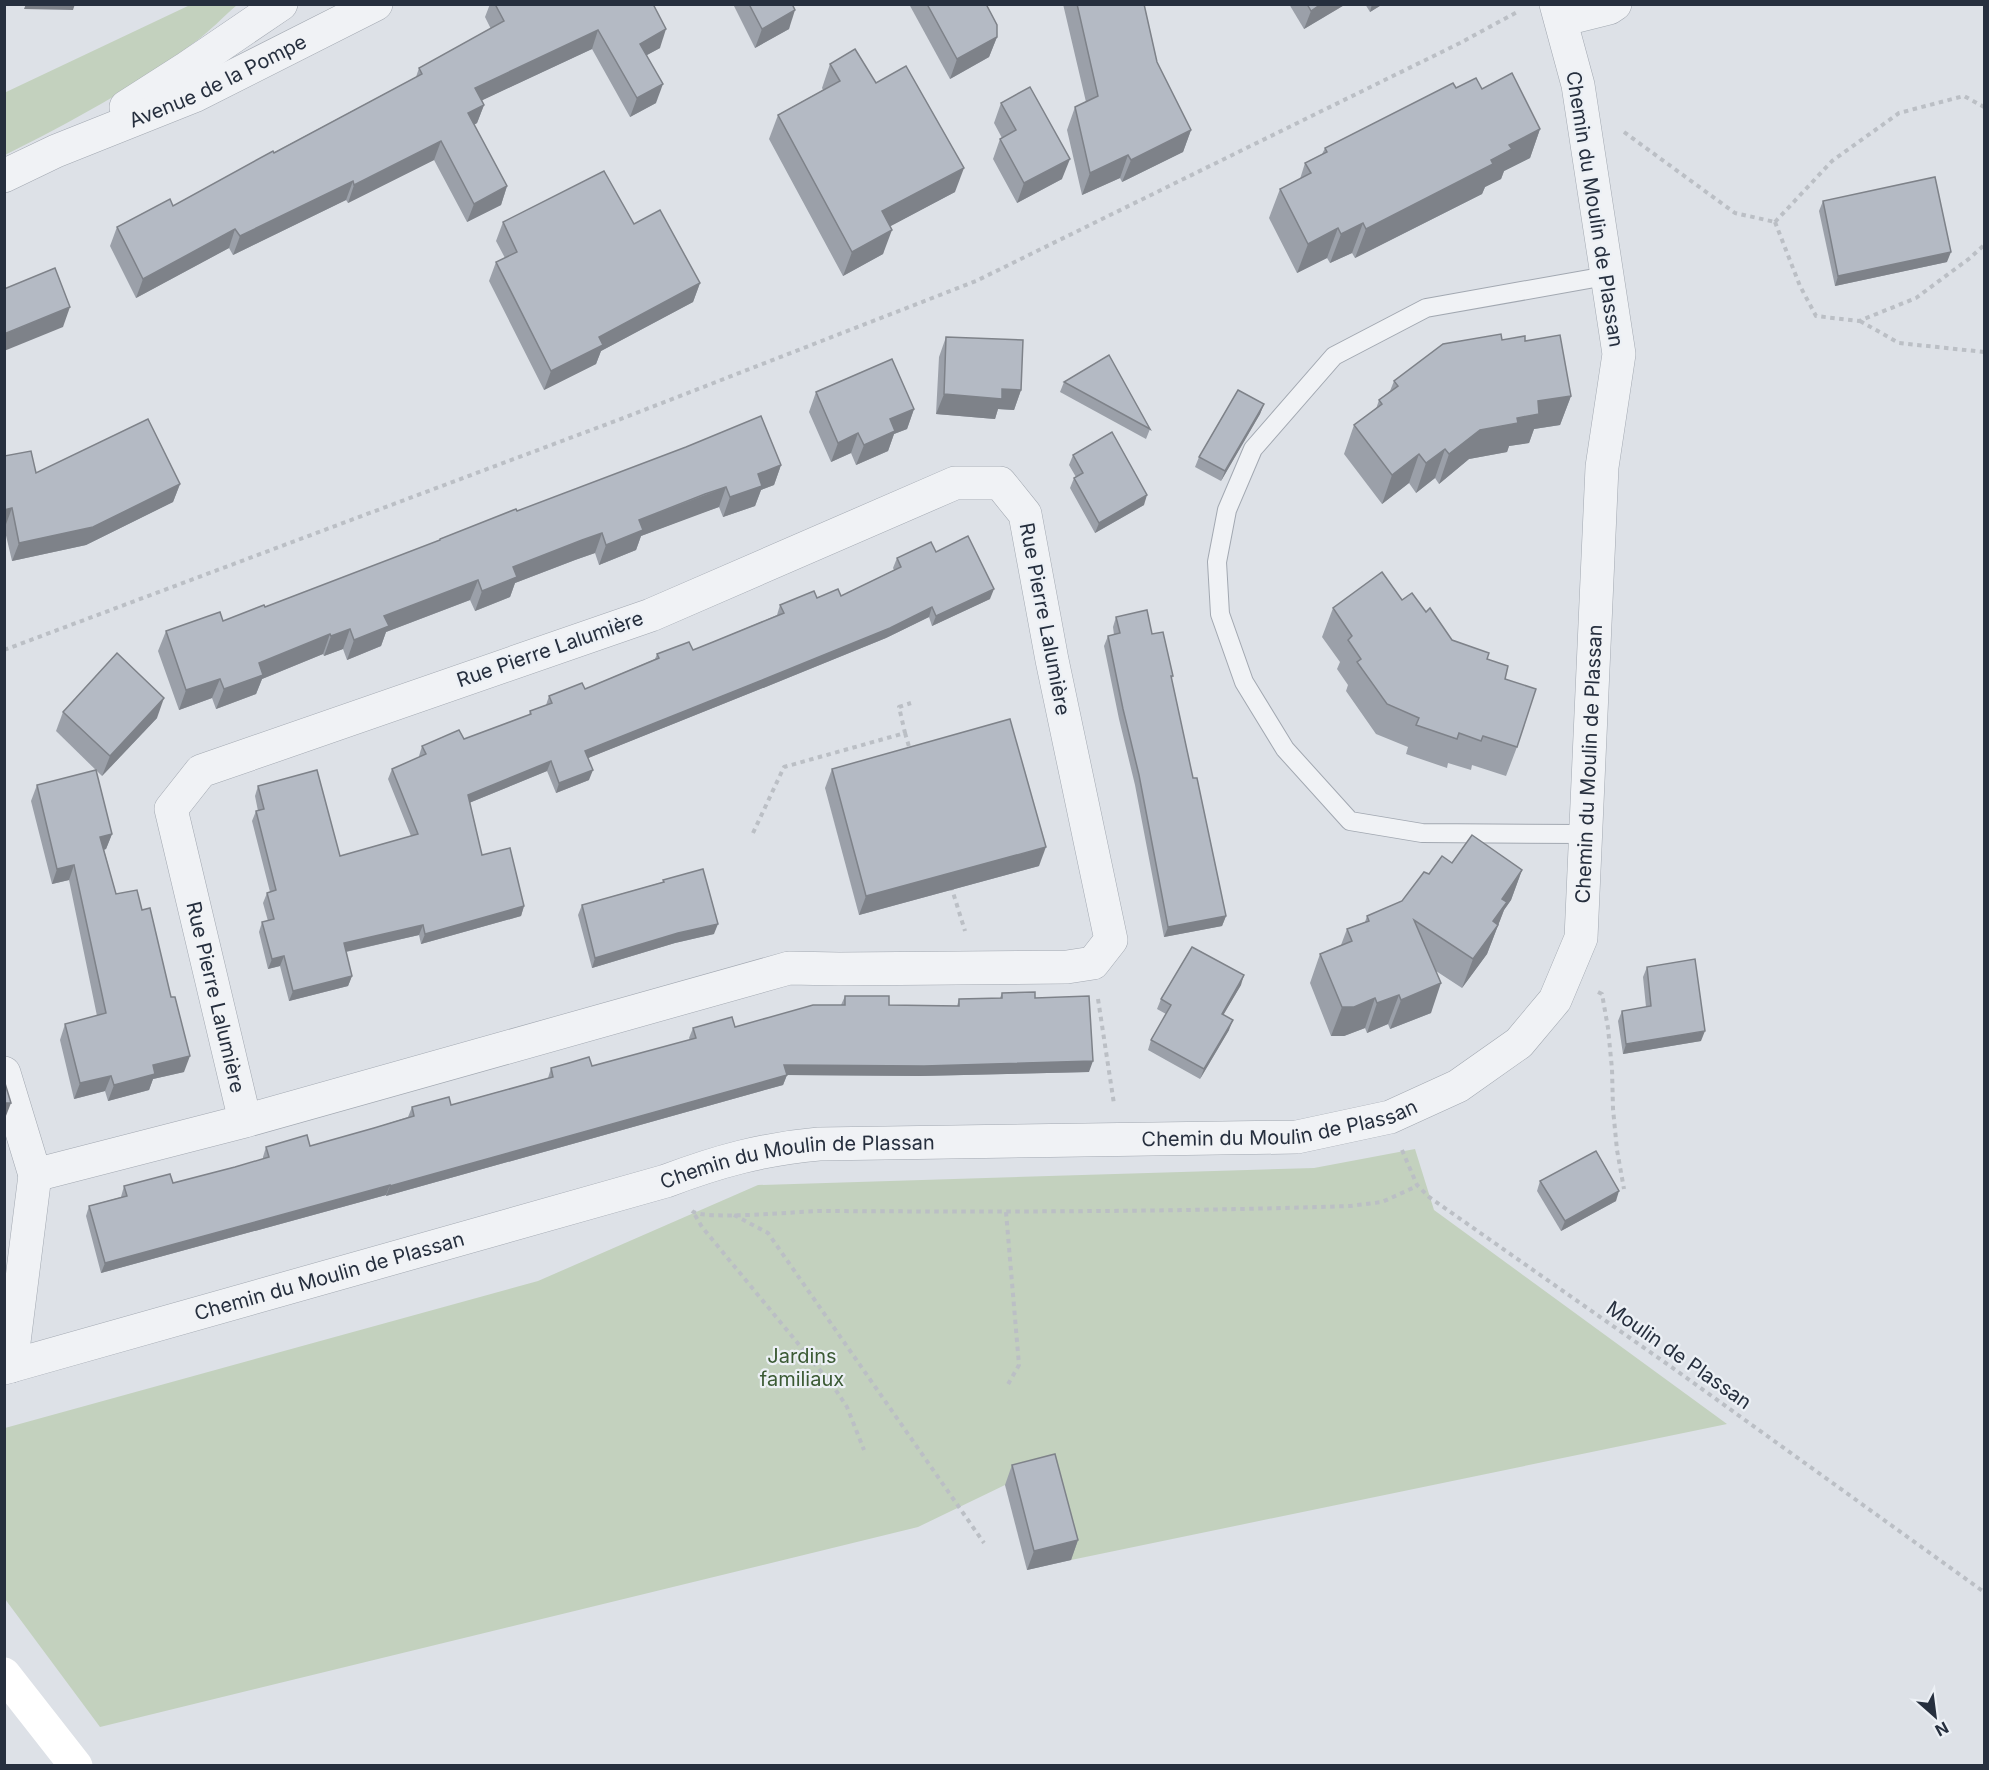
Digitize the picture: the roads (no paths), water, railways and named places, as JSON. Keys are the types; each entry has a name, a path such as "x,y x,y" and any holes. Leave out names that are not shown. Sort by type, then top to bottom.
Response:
{"main road":[{"path":"4,1674 76,1766"}],"street":[{"name":"Avenue de la Pompe","path":"56,151 187,68 281,4"},
{"name":"Avenue de la Pompe","path":"4,176 56,151 194,96 376,4"},
{"name":"Chemin du Moulin de Plassan","path":"8,1367 666,1181 759,1151 819,1144 1297,1137 1390,1117 1458,1086 1519,1043 1555,1000 1581,938 1602,467 1619,354 1578,85 1558,12 1609,8 1615,4"},
{"name":"Rue Pierre Lalumière","path":"35,1175 246,1121 789,968 1067,967 1092,963 1111,940 1052,660 1025,514 1000,483 955,483 651,615 201,771 171,809 246,1121"},
{"path":"4,1073 35,1175 8,1367"}],"lane":[{"path":"1585,834 1422,833 1350,821 1285,748 1244,682 1221,614 1217,562 1227,510 1253,449 1334,356 1426,308 1606,276"}],"park label":[{"name":"Jardins familiaux","path":"802,1368"}]}
